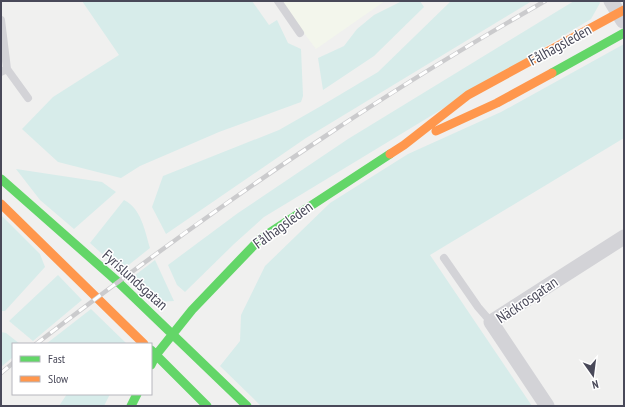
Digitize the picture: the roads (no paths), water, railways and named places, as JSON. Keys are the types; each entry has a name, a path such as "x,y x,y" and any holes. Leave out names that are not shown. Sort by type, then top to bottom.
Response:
{"street":[{"name":"Fålhagsleden","path":"153,353 260,238 404,145 468,95 619,11"},
{"name":"Fålhagsleden","path":"404,145 497,104 624,33"},
{"name":"Fyrislundsgatan","path":"1,180 118,282 173,333 247,406"},
{"path":"1,204 143,343"},
{"name":"Näckrosgatan","path":"547,406 491,322 624,237"},
{"path":"153,353 206,406"},
{"path":"131,406 136,395"}],"lane":[{"path":"278,1 300,32"},
{"path":"1,21 4,70 28,98"},
{"path":"444,258 478,307 491,322"}],"railway":[{"path":"37,343 178,238 287,162 406,84 545,1"},
{"path":"1,373 12,364"}]}
